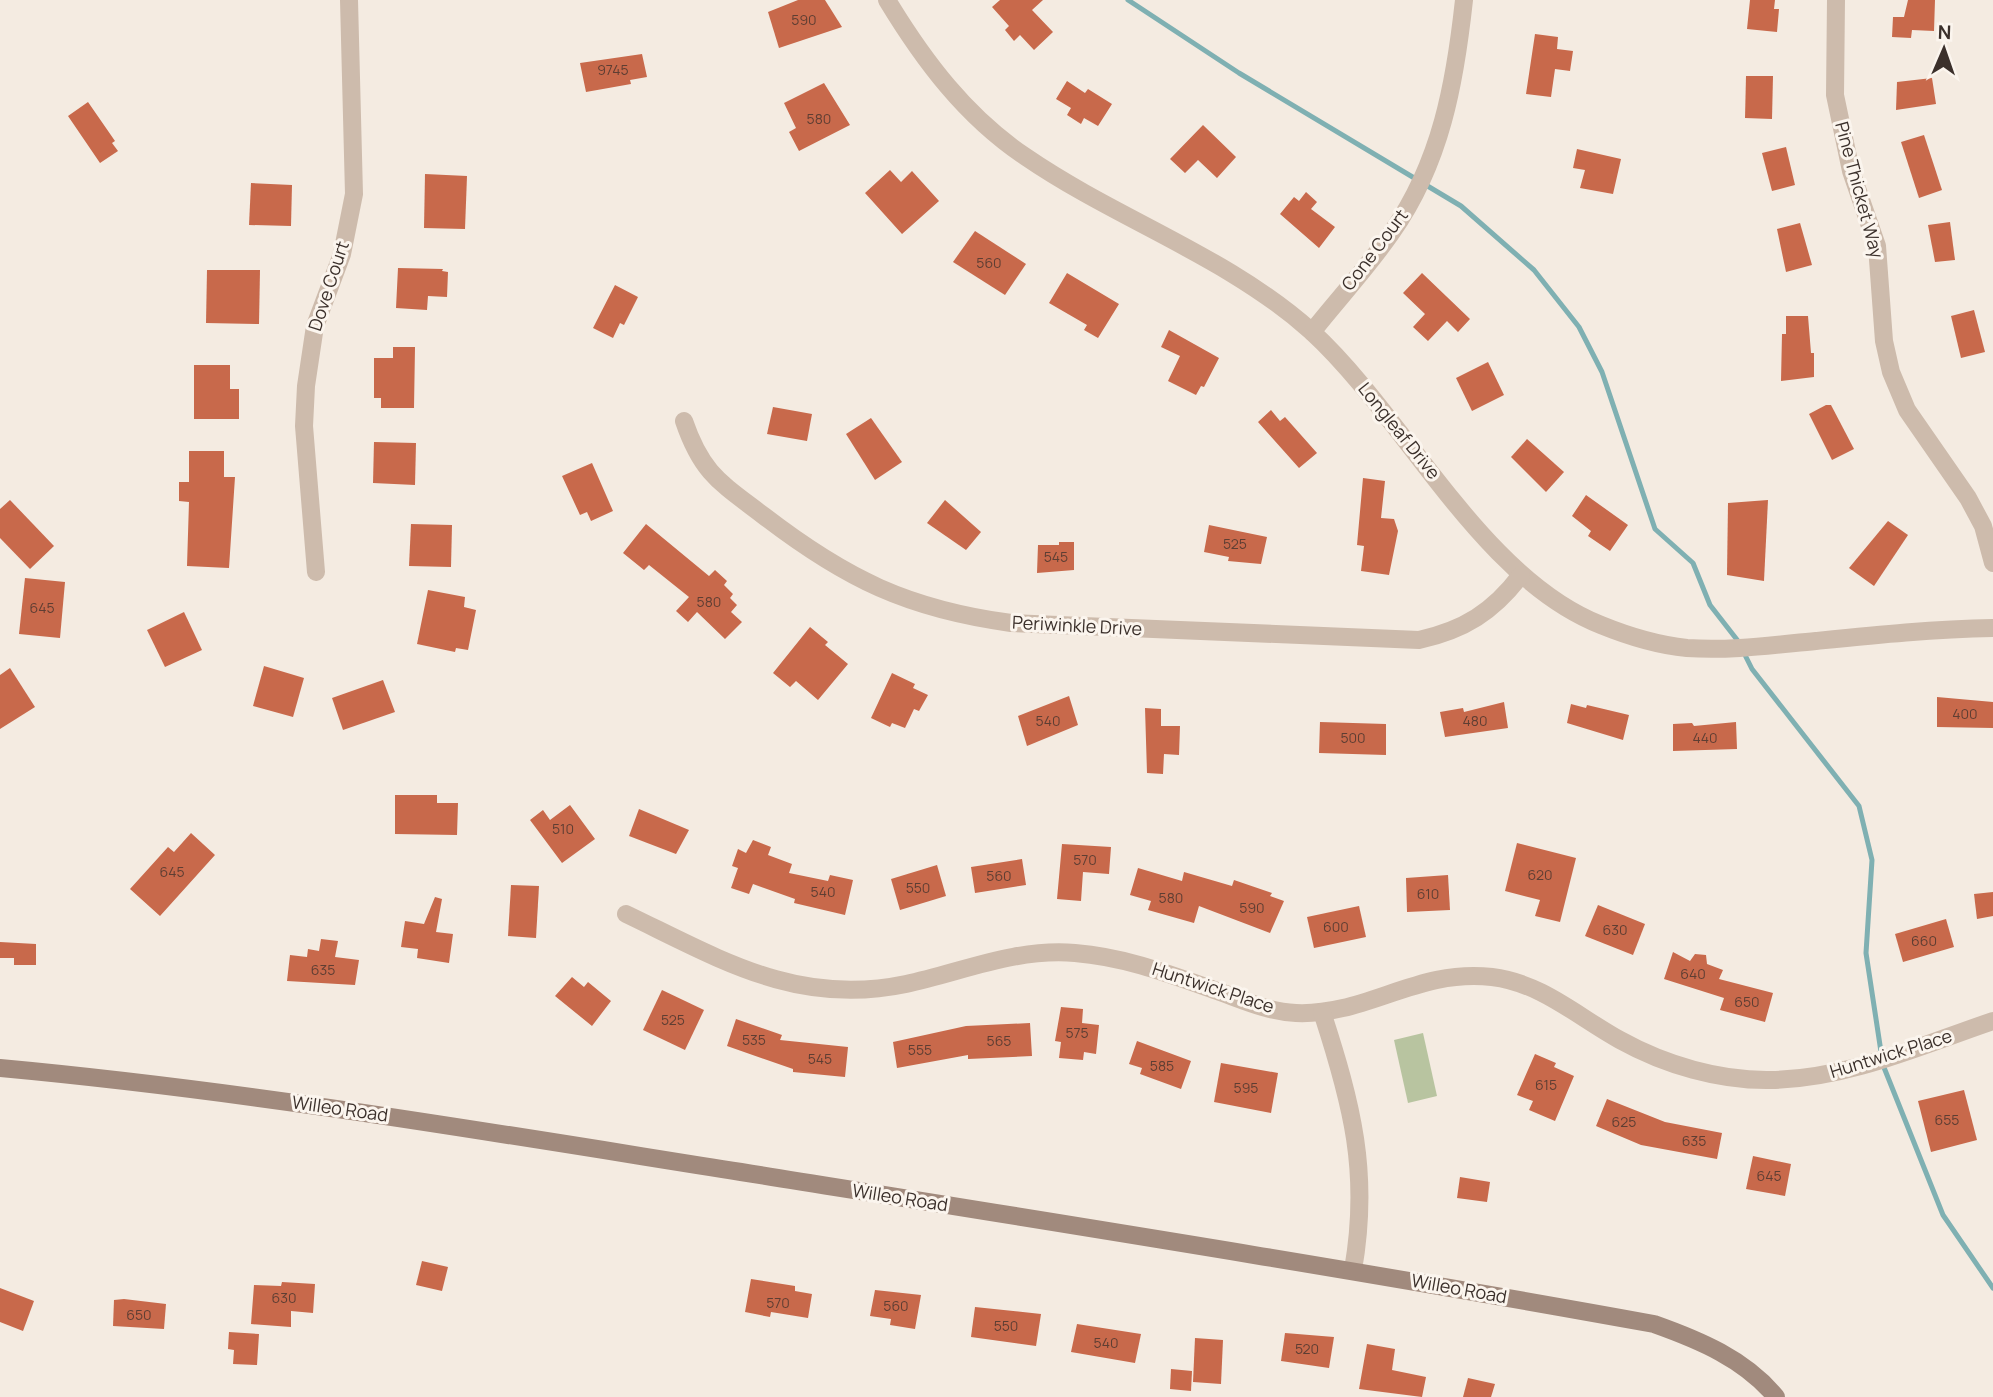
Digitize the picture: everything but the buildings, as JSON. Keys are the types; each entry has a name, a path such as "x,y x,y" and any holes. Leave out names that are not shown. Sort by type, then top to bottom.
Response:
{"street":[{"name":"Dove Court","path":"316,572 304,426 309,354 315,326 342,254 354,194 349,0"},
{"name":"Longleaf Drive","path":"887,0 917,50 952,93 986,126 1023,155 1056,177 1235,274 1312,332 1362,383 1487,541 1521,575 1557,602 1597,624 1641,639 1685,648 1742,648 1931,629 1993,628"},
{"name":"Cone Court","path":"1312,332 1392,232 1418,189 1448,110 1457,68 1464,0"},
{"name":"Pine Thicket Way","path":"1836,0 1835,95 1851,171 1877,246 1884,341 1891,372 1907,410 1968,498 1983,526 1993,563"},
{"name":"Periwinkle Drive","path":"684,421 695,452 713,477 802,545 875,588 915,604 962,616 1010,623 1419,640 1448,634 1477,620 1504,597 1521,575"},
{"name":"Huntwick Place","path":"626,914 748,972 808,988 879,989 1003,957 1069,952 1138,964 1270,1009 1294,1013 1322,1012 1431,979 1465,975 1496,977 1548,994 1620,1040 1662,1060 1717,1076 1769,1080 1805,1078 1846,1070 1993,1021"},
{"path":"1322,1012 1351,1113 1361,1178 1361,1222 1353,1270"},
{"name":"Willeo Road","path":"0,1068 143,1081 382,1115 1353,1270 1654,1324 1702,1341 1746,1368 1776,1397"}],"green space":[{"path":"1423,1033 1437,1096 1408,1103 1394,1040"}],"waterway":[{"path":"1128,0 1239,73 1461,206 1534,270 1579,327 1602,372 1655,529 1693,563 1710,605 1738,641 1752,669 1859,806 1872,860 1866,953 1883,1065 1943,1215 1993,1288"}]}
